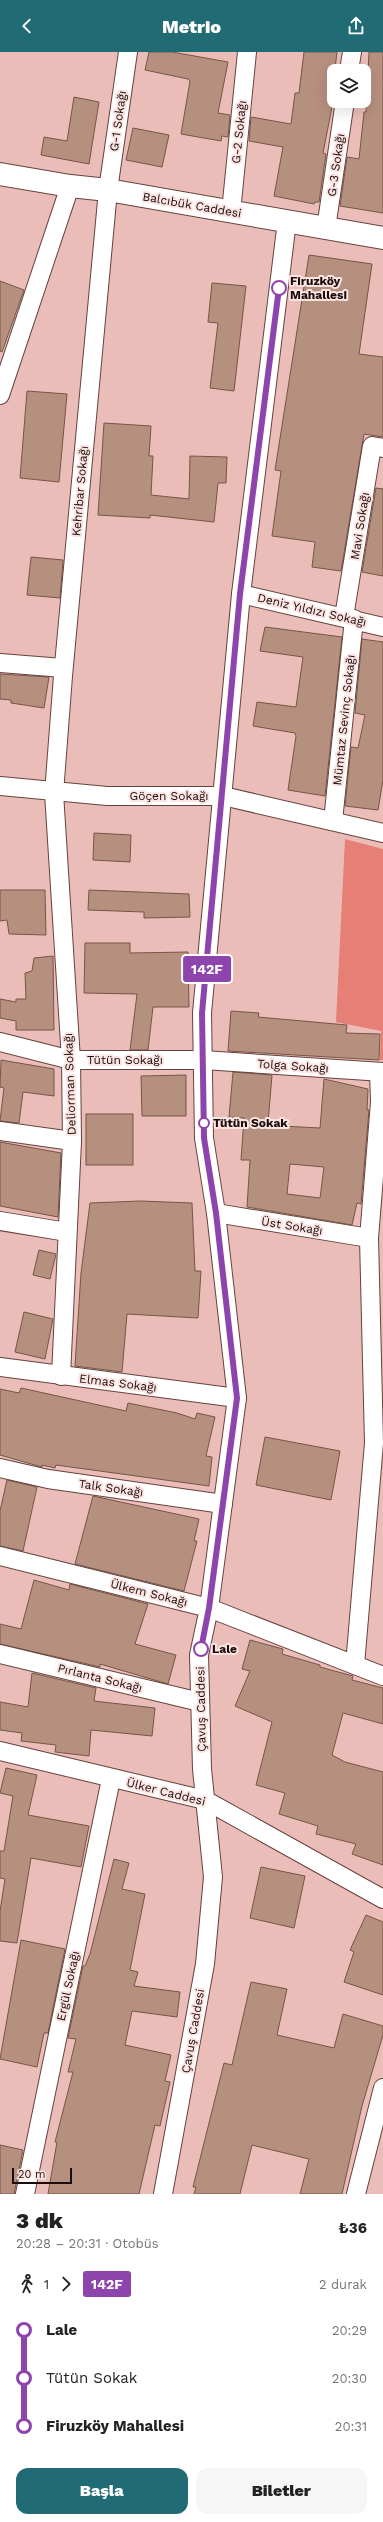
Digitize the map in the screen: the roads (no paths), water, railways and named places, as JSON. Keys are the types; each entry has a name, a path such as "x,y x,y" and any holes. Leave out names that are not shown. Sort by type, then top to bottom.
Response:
{"street":[{"name":"G-1 Sokağı","path":"108,190 128,52"},
{"name":"G-2 Sokağı","path":"231,212 247,52"},
{"path":"350,64 352,52"},
{"name":"G-3 Sokağı","path":"326,228 344,108"},
{"name":"Balcıbük Caddesi","path":"0,174 70,186 108,190 383,238"},
{"path":"0,395 70,186"},
{"name":"Kehribar Sokağı","path":"54,793 108,190"},
{"name":"Çavuş Caddesi","path":"163,2194 205,1964 213,1877 205,1800 200,1702 200,1655 209,1608 237,1398 216,1213 204,1138 202,1013 223,796 240,594 287,221"},
{"name":"Mavi Sokağı","path":"349,618 372,446 383,448"},
{"name":"Deniz Yıldızı Sokağı","path":"240,594 383,627"},
{"name":"Mümtaz Sevinç Sokağı","path":"333,821 349,618"},
{"path":"0,663 64,668"},
{"name":"Göçen Sokağı","path":"0,786 54,793 107,796 223,796 383,832"},
{"name":"Deliorman Sokağı","path":"54,793 71,1060 72,1141 61,1376"},
{"name":"Tütün Sokağı","path":"0,1042 71,1060 203,1060"},
{"name":"Tolga Sokağı","path":"203,1060 381,1072"},
{"path":"355,1665 379,1443 369,1238 381,1072"},
{"path":"0,1131 72,1141"},
{"name":"Üst Sokağı","path":"216,1213 369,1238"},
{"path":"0,1221 67,1232"},
{"name":"Elmas Sokağı","path":"0,1367 237,1398"},
{"name":"Talk Sokağı","path":"0,1468 48,1479 223,1504"},
{"name":"Ülkem Sokağı","path":"0,1556 209,1608 383,1676"},
{"name":"Pırlanta Sokağı","path":"0,1654 200,1702"},
{"name":"Ülker Caddesi","path":"0,1751 111,1779 205,1800 383,1897"},
{"name":"Ergül Sokağı","path":"25,2194 111,1779"},
{"path":"356,2194 383,2088"}],"place":[{"name":"Firuzköy Mahallesi","path":"279,288"},
{"name":"Tütün Sokak","path":"204,1123"},
{"name":"Lale","path":"201,1649"}]}
